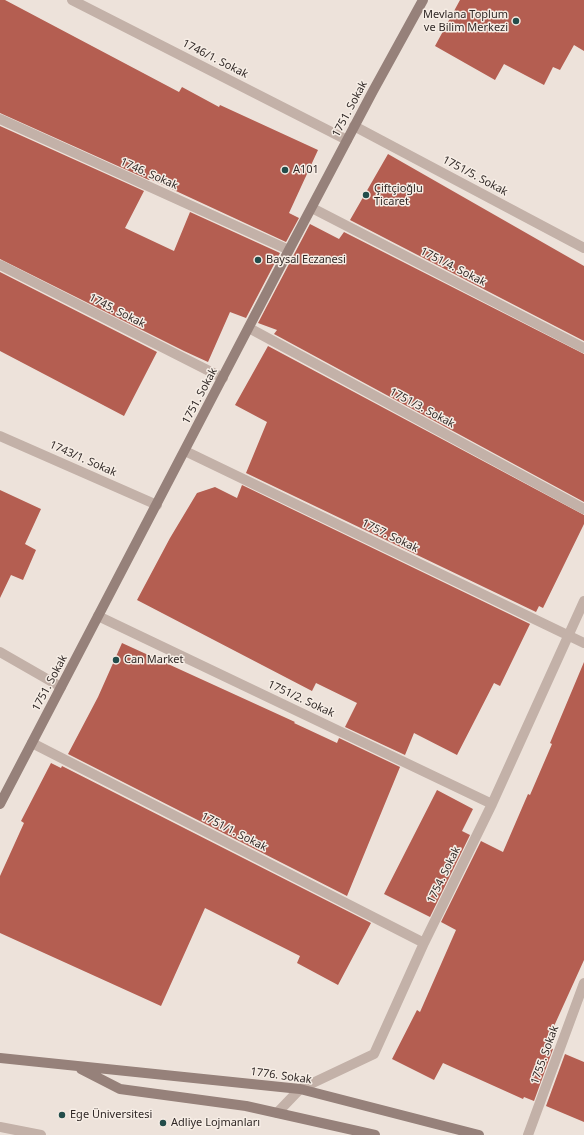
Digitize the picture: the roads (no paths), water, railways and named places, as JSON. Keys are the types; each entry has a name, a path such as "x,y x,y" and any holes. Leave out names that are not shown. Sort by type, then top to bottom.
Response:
{"street":[{"name":"1746/1. Sokak","path":"72,0 347,140"},
{"name":"1751. Sokak","path":"0,804 354,126 423,0"},
{"name":"1746. Sokak","path":"0,119 289,250"},
{"name":"1751/5. Sokak","path":"354,126 584,248"},
{"name":"1751/4. Sokak","path":"312,208 584,348"},
{"name":"1745. Sokak","path":"0,265 223,378"},
{"name":"1751/3. Sokak","path":"249,328 584,509"},
{"name":"1743/1. Sokak","path":"0,436 157,505"},
{"name":"1757. Sokak","path":"185,451 584,643"},
{"name":"1754. Sokak","path":"277,1113 300,1089 374,1054 424,943 492,804 584,601"},
{"name":"1751/2. Sokak","path":"98,616 492,804"},
{"path":"0,652 61,687"},
{"name":"1751/1. Sokak","path":"32,743 424,943"},
{"name":"1755. Sokak","path":"528,1135 584,983"},
{"name":"1776. Sokak","path":"0,1058 300,1089 479,1135"},
{"name":"1776. Sokak","path":"76,1066 120,1089 246,1106 375,1135"},
{"path":"0,1127 41,1135"}],"place":[{"name":"Mevlana Toplum ve Bilim Merkezi","path":"516,21"},
{"name":"A101","path":"285,170"},
{"name":"Çiftçioğlu Ticaret","path":"366,195"},
{"name":"Baysal Eczanesi","path":"258,260"},
{"name":"Can Market","path":"116,660"},
{"name":"Ege Üniversitesi","path":"62,1115"},
{"name":"Adliye Lojmanları","path":"163,1123"}]}
